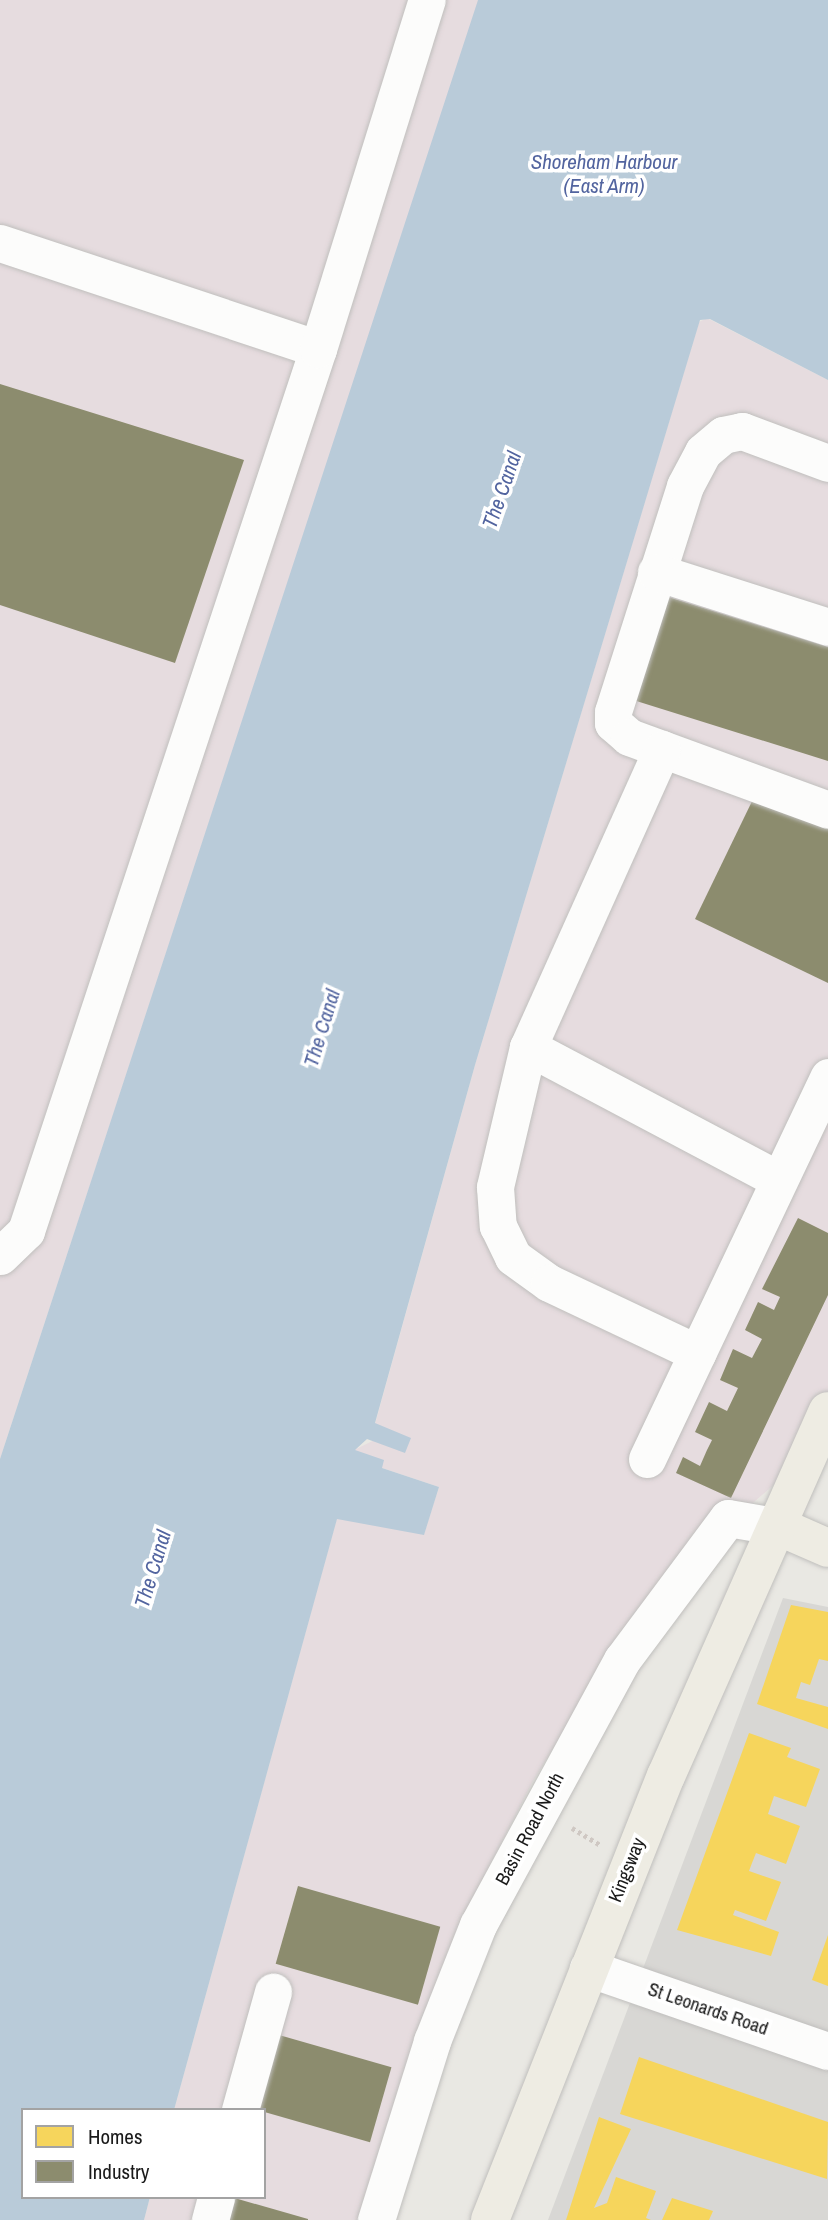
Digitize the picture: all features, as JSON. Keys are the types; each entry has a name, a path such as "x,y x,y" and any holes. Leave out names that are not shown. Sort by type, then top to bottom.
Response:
{"main road":[{"name":"Kingsway","path":"490,2220 588,1968 734,1613 780,1527 828,1411"},
{"path":"780,1527 828,1548"}],"street":[{"path":"0,1256 26,1231 318,349 427,0"},
{"path":"0,243 318,349"},
{"path":"828,463 764,434 723,435 703,452 685,486 612,712 620,731 828,810"},
{"path":"656,572 828,626"},
{"path":"662,749 528,1047 495,1187 498,1226 513,1257 549,1283 697,1353"},
{"path":"528,1047 779,1180"},
{"path":"647,1459 828,1077"},
{"name":"Basin Road North","path":"376,2220 432,2041 478,1925 622,1660 728,1518 780,1527"},
{"name":"St Leonards Road","path":"588,1968 828,2050"},
{"path":"241,2108 273,1992"},
{"path":"210,2220 215,2199"}],"shaded area":[{"path":"0,0 479,0 0,1459"},
{"path":"707,318 828,380 828,1438 651,1591 533,1781 460,1924 365,2220 144,2220 149,2199 266,2199 266,2108 175,2108 337,1518 424,1534 439,1487 382,1468 354,1450 393,1431 375,1424 475,1065 699,322"},
{"path":"783,1598 828,1607 828,2220 548,2220"}],"water":[{"name":"Shoreham Harbour (East Arm)","path":"478,0 828,0 828,380 710,319 700,320 475,1065 375,1423 411,1438 405,1453 367,1439 355,1450 384,1460 382,1468 439,1487 424,1535 337,1519 175,2108 21,2108 21,2199 149,2199 144,2220 0,2220 0,1459"}],"building: Homes":[{"path":"791,1605 828,1612 828,1661 819,1659 810,1685 801,1682 796,1698 828,1707 828,1729 757,1704"},
{"path":"749,1733 791,1748 787,1757 820,1769 806,1807 774,1796 768,1814 800,1826 786,1864 756,1853 749,1871 781,1882 766,1921 735,1910 733,1915 779,1932 771,1956 677,1930"},
{"path":"828,1935 828,1986 812,1980"},
{"path":"639,2057 828,2122 827,2179 620,2114"},
{"path":"599,2117 631,2129 594,2208 607,2203 616,2177 656,2191 646,2218 651,2220 566,2220"},
{"path":"672,2198 713,2211 709,2220 662,2220"}],"building: Industry":[{"path":"0,384 244,460 175,663 0,605"},
{"path":"662,595 828,647 828,761 630,699"},
{"path":"756,793 828,827 828,983 695,919"},
{"path":"798,1218 828,1233 828,1295 731,1498 676,1473 683,1457 700,1466 712,1440 695,1432 709,1402 727,1411 738,1388 720,1380 733,1349 752,1358 762,1339 745,1330 758,1302 774,1310 780,1297 762,1289"},
{"path":"298,1886 440,1927 418,2005 276,1964"},
{"path":"279,2035 391,2067 370,2142 266,2112 266,2108 258,2108"},
{"path":"230,2199 308,2219 308,2220 224,2220"}],"water label":[{"name":"The Canal","path":"502,490"},
{"name":"The Canal","path":"322,1028"},
{"name":"The Canal","path":"153,1569"}]}
